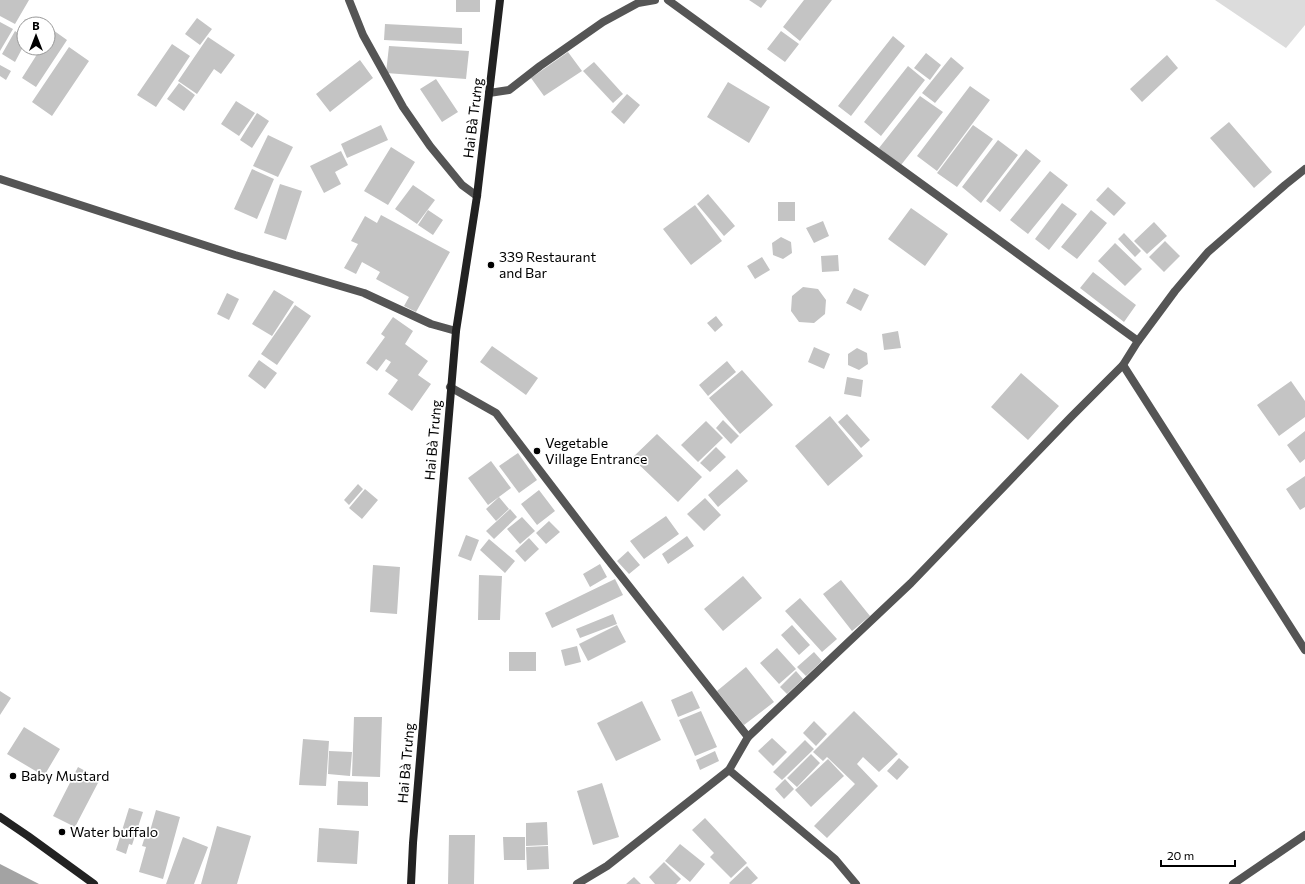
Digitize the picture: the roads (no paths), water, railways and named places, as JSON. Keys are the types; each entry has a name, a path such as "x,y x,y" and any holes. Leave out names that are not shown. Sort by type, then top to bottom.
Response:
{"street":[{"path":"349,0 363,35 403,106 430,146 462,185 477,196"},
{"name":"Hai Bà Trưng","path":"411,884 450,386 456,331 477,196 500,0"},
{"path":"489,93 509,90 540,66 603,22 638,3 655,0"},
{"path":"668,0 1138,341"},
{"path":"577,884 607,866 729,770 748,737 911,583 1122,365 1175,291 1208,252 1305,169"},
{"path":"0,179 234,254 364,293 431,324 456,331"},
{"path":"1122,365 1305,650"},
{"path":"450,386 496,413 607,558 748,737"},
{"path":"729,770 835,859 856,884"},
{"path":"0,818 28,836 94,884"},
{"path":"1233,884 1305,835"}],"place":[{"name":"339 Restaurant and Bar","path":"491,265"},
{"name":"Vegetable Village Entrance","path":"537,451"},
{"name":"Baby Mustard","path":"13,776"},
{"name":"Water buffalo","path":"62,832"}]}
